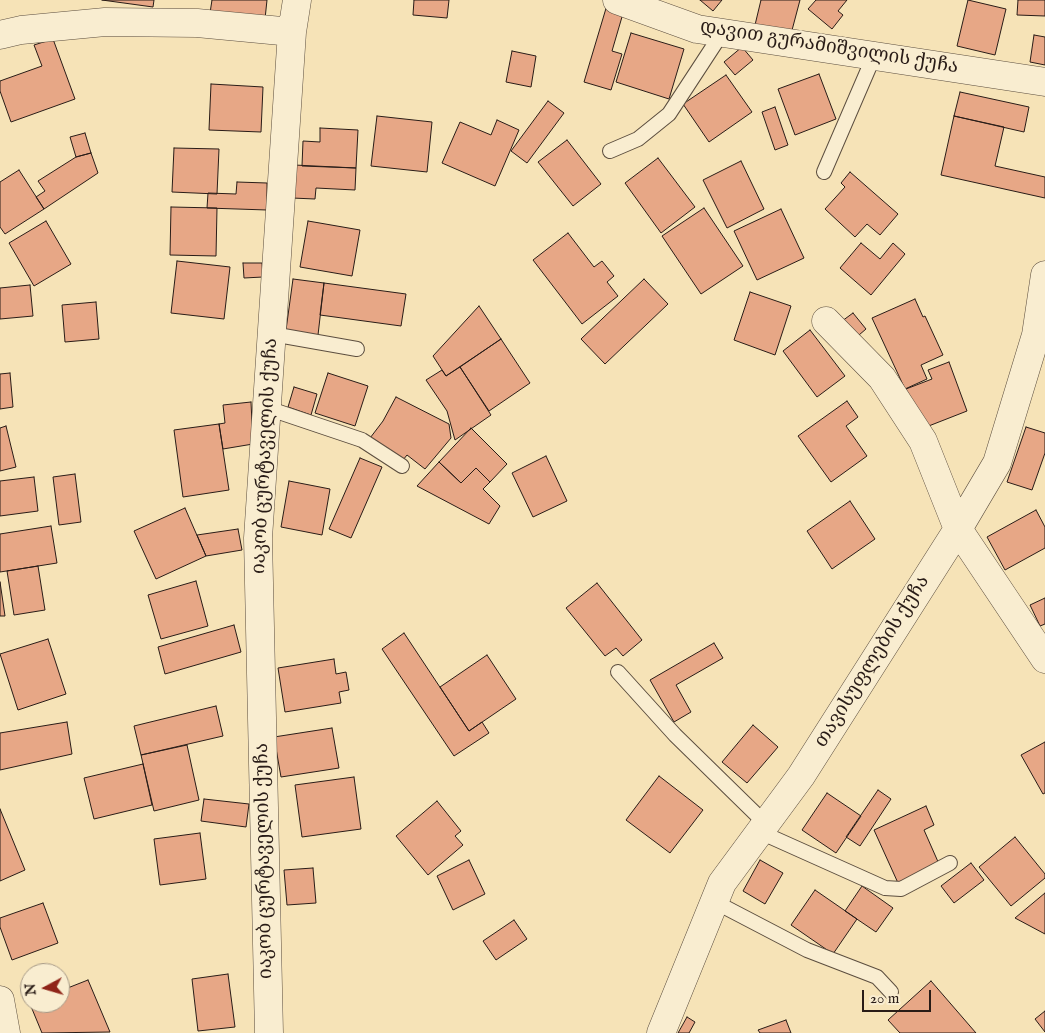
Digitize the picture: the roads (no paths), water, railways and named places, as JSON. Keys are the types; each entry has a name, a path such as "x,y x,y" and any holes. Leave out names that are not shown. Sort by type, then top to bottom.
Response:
{"street":[{"name":"იაკობ ცურტაველის ქუჩა","path":"270,1033 258,538 292,32 297,0"},
{"name":"დავით გურამიშვილის ქუჩა","path":"617,0 697,29 1045,82"},
{"path":"0,35 21,30 105,22 197,23 292,32"},
{"name":"თავისუფლების ქუჩა","path":"661,1033 665,1019 722,883 801,776 958,529 997,463 1036,336 1045,275"},
{"path":"826,321 882,378 923,441 958,529 1045,659"},
{"path":"0,1000 6,1033"}],"lane":[{"path":"610,151 638,139 669,114 722,33"},
{"path":"824,172 874,56"},
{"path":"272,334 356,349"},
{"path":"267,408 362,440 402,466"},
{"path":"618,672 763,828 885,888 900,889 950,863"},
{"path":"715,902 807,950 877,977 891,992"}]}
